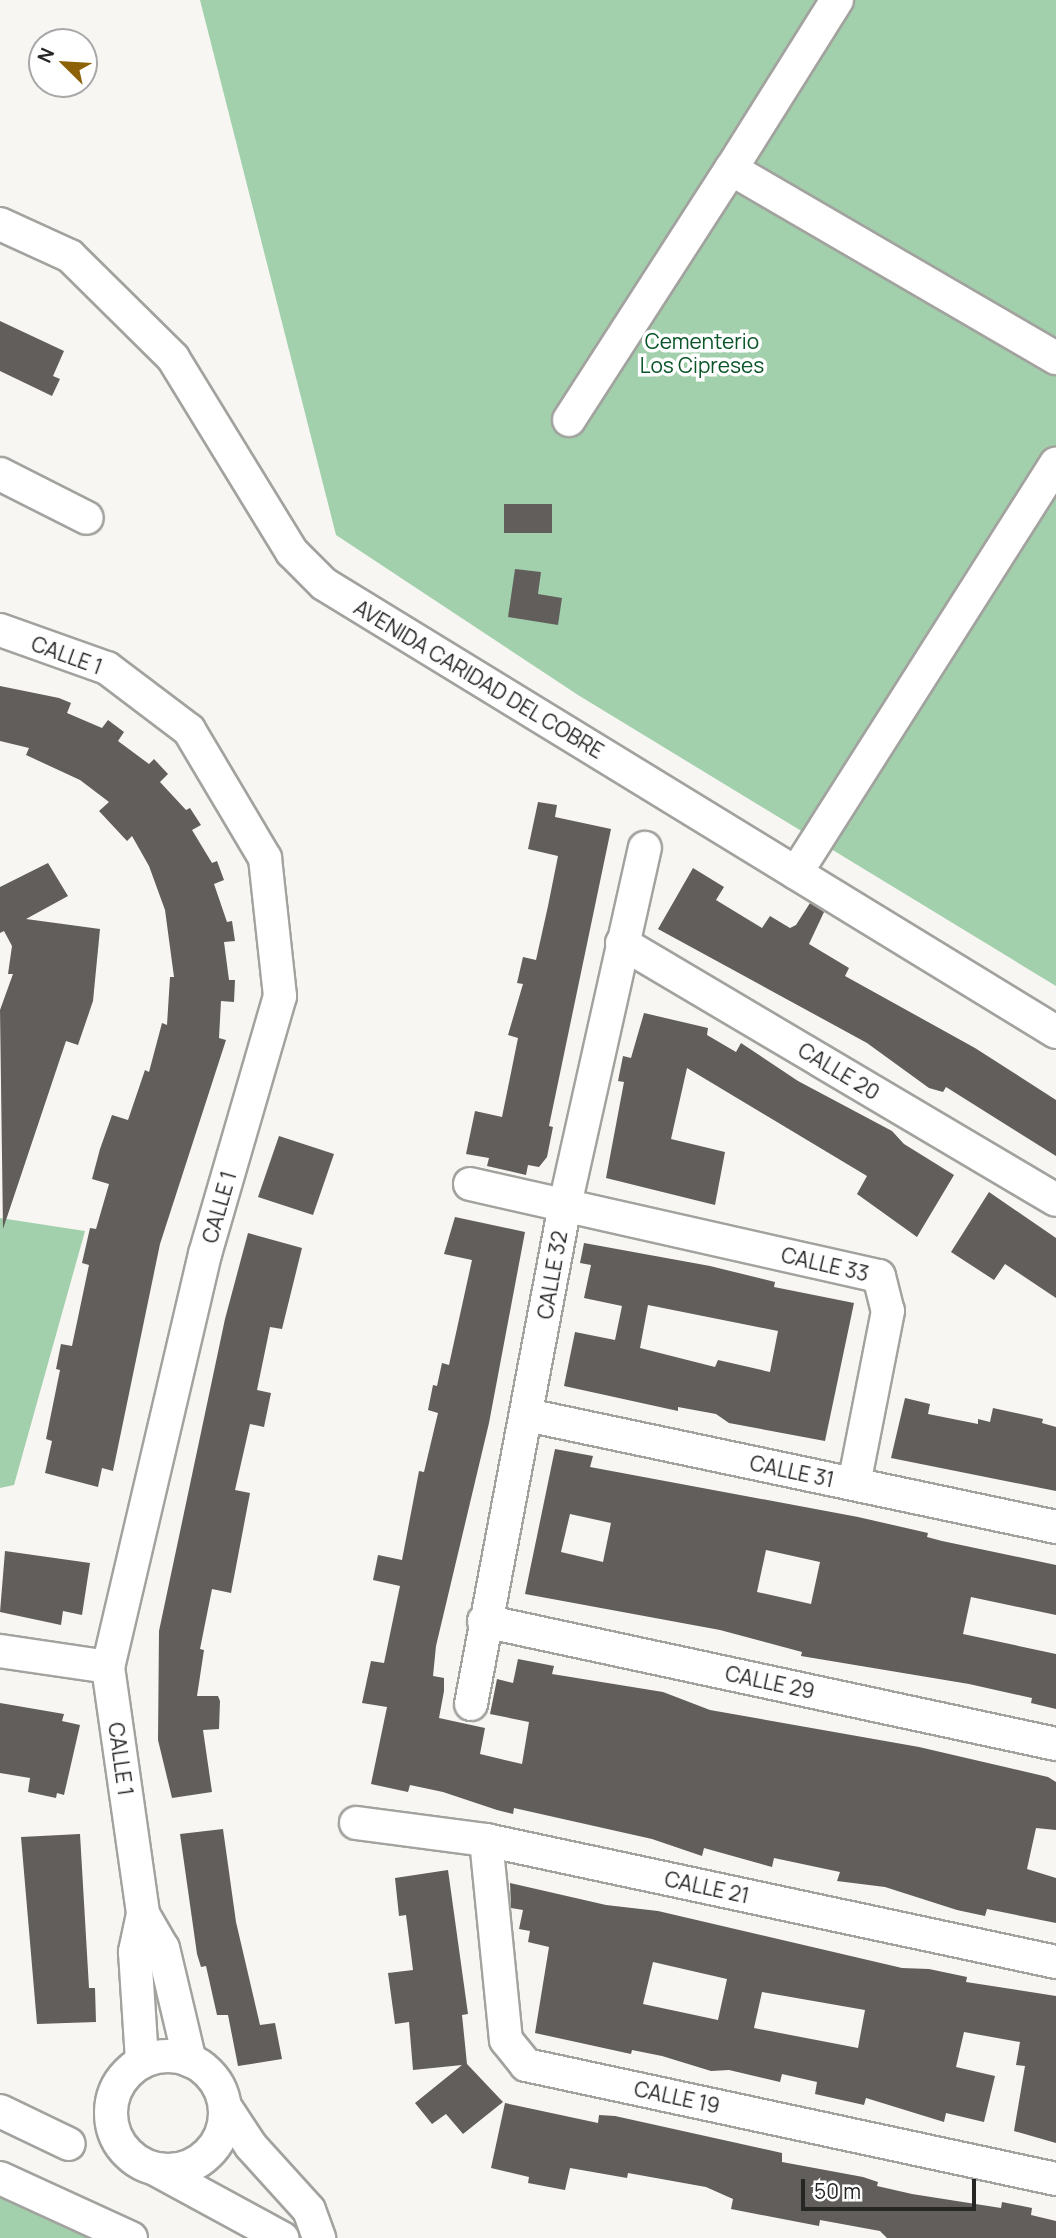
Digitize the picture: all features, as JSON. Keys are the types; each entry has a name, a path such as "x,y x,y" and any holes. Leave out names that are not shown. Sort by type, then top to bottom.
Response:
{"street":[{"path":"569,420 837,0"},
{"path":"731,169 1056,358"},
{"name":"AVENIDA CARIDAD DEL COBRE","path":"0,224 70,256 173,358 292,552 324,584 1056,1032"},
{"path":"796,873 1056,463"},
{"path":"0,474 87,518"},
{"name":"CALLE 1","path":"0,630 107,668 189,730 265,858 280,996 205,1254 108,1667 143,1914 135,1952 142,2061"},
{"name":"CALLE 32","path":"471,1704 484,1621 527,1415 565,1205 645,848"},
{"name":"CALLE 20","path":"622,943 1056,1200"},
{"path":"470,1185 565,1205"},
{"name":"CALLE 33","path":"565,1205 879,1276 888,1311 854,1485"},
{"name":"CALLE 31","path":"527,1415 1056,1527"},
{"name":"CALLE 29","path":"484,1621 1056,1744"},
{"path":"0,1651 108,1667"},
{"name":"CALLE 21","path":"356,1823 486,1840 1056,1962"},
{"name":"CALLE 19","path":"486,1840 506,2040 526,2064 1056,2179"},
{"name":"CALLE 1","path":"143,1914 163,1948 190,2061"},
{"path":"282,2238 134,2159 119,2142 111,2120 113,2096 124,2076 142,2061 164,2055 190,2061 206,2069 220,2086 226,2108 251,2146 309,2210 318,2238"},
{"path":"155,2169 179,2170 200,2161 219,2137 226,2108"},
{"path":"0,2111 69,2144"},
{"path":"0,2178 131,2238"}],"green space":[{"name":"Cementerio Los Cipreses","path":"200,0 1056,0 1056,986 578,695 336,535"},
{"path":"0,1218 85,1231 14,1485 0,1488"},
{"path":"0,2193 94,2238 0,2238"}],"building":[{"path":"0,321 64,351 53,376 60,379 52,396 0,371"},
{"path":"504,504 552,504 552,533 504,533"},
{"path":"515,569 541,572 538,594 562,598 558,625 508,617"},
{"path":"0,686 59,698 71,703 67,713 102,728 108,720 124,732 118,741 149,764 154,759 168,774 160,782 186,810 190,808 201,825 192,830 212,863 217,861 224,880 214,884 227,922 232,921 235,941 224,942 229,980 235,980 234,1002 221,1001 219,1038 226,1040 160,1244 113,1471 102,1468 98,1487 45,1473 52,1441 46,1439 60,1370 56,1369 61,1344 72,1346 89,1265 82,1263 90,1228 96,1229 109,1184 92,1179 100,1149 112,1115 128,1120 145,1070 149,1072 162,1023 167,1025 170,977 174,977 165,910 149,866 132,836 127,841 99,811 109,802 80,780 26,755 29,748 0,741"},
{"path":"538,802 557,805 555,817 611,829 549,1126 553,1127 547,1157 539,1167 528,1165 526,1175 487,1166 489,1158 466,1154 475,1111 502,1117 518,1038 508,1035 523,984 517,983 523,957 536,960 548,906 558,856 528,849"},
{"path":"48,863 68,896 26,919 100,929 93,1001 78,1045 66,1041 3,1229 0,1010 13,974 8,974 12,946 4,931 0,933 0,887"},
{"path":"693,868 724,887 716,900 762,928 770,916 790,928 796,925 810,903 824,912 809,944 849,968 845,976 975,1048 1056,1100 1056,1156 946,1087 943,1092 929,1088 867,1043 658,929"},
{"path":"644,1013 708,1028 707,1035 736,1052 741,1043 798,1081 892,1131 904,1144 954,1175 917,1237 857,1194 867,1176 687,1068 671,1139 725,1152 715,1205 606,1178 624,1082 618,1081 623,1056 631,1058"},
{"path":"279,1136 334,1154 313,1215 258,1197"},
{"path":"989,1192 1056,1238 1056,1298 1005,1264 994,1280 951,1252"},
{"path":"455,1217 525,1232 489,1423 436,1646 433,1676 444,1678 439,1718 485,1728 480,1754 522,1764 529,1722 490,1714 497,1679 513,1683 518,1659 554,1666 552,1674 663,1692 710,1710 919,1747 1048,1777 1056,1782 1056,1830 1036,1828 1027,1869 1056,1878 1056,1923 987,1909 985,1916 957,1910 885,1887 837,1881 840,1872 774,1858 772,1867 704,1848 702,1856 652,1839 514,1808 513,1814 443,1792 410,1785 408,1792 371,1784 387,1707 362,1703 371,1661 384,1663 400,1586 373,1580 378,1555 402,1560 419,1471 424,1472 438,1413 428,1410 433,1385 437,1386 442,1363 449,1365 472,1260 444,1254"},
{"path":"248,1233 302,1248 282,1329 270,1327 257,1390 271,1393 264,1427 250,1424 235,1490 250,1493 231,1593 212,1589 200,1649 204,1650 197,1696 218,1696 220,1701 219,1729 203,1730 212,1792 172,1798 158,1740 159,1631 225,1319"},
{"path":"584,1243 710,1266 775,1282 774,1287 854,1303 825,1441 729,1423 716,1414 678,1407 678,1411 564,1386 575,1332 615,1340 622,1306 584,1298 591,1265 580,1263","holes":["648,1305 778,1331 770,1372 718,1360 715,1367 640,1348"]},
{"path":"905,1398 930,1404 928,1414 978,1424 978,1419 990,1422 993,1408 1043,1419 1042,1423 1056,1427 1056,1491 891,1458"},
{"path":"555,1449 593,1456 590,1467 858,1517 928,1533 927,1537 942,1541 1056,1565 1056,1615 971,1597 963,1634 1056,1654 1056,1709 1031,1703 1032,1698 969,1684 801,1656 802,1652 720,1630 525,1594","holes":["570,1514 611,1523 603,1562 561,1552","766,1550 820,1562 811,1604 757,1592"]},
{"path":"5,1551 90,1563 82,1615 63,1611 61,1625 0,1612"},
{"path":"0,1703 64,1714 62,1721 80,1725 64,1795 57,1793 56,1798 28,1792 30,1778 0,1773"},
{"path":"223,1829 236,1922 260,2025 275,2023 282,2059 238,2066 228,2015 217,2015 206,1966 201,1967 197,1954 180,1834"},
{"path":"80,1834 89,1988 95,1988 96,2022 37,2024 21,1837"},
{"path":"448,1870 468,2014 462,2015 467,2064 503,2102 463,2134 446,2114 432,2124 415,2103 462,2065 413,2070 409,2022 395,2024 388,1973 413,1970 406,1915 399,1916 395,1878"},
{"path":"510,1883 606,1905 658,1911 902,1968 929,1969 967,1977 966,1982 1056,1996 1056,2143 1014,2131 1025,2066 1016,2065 1020,2042 964,2032 956,2067 995,2076 984,2122 946,2113 944,2122 866,2098 864,2105 815,2094 817,2082 782,2074 780,2082 729,2070 711,2071 662,2056 632,2050 631,2054 535,2033 549,1947 528,1942 530,1931 519,1929 523,1910 511,1908","holes":["653,1962 727,1979 718,2020 643,2004","762,1992 865,2010 858,2048 754,2028"]},
{"path":"505,2103 598,2123 599,2115 615,2116 782,2153 782,2162 863,2177 878,2182 877,2186 912,2194 1001,2208 1002,2202 1032,2208 1031,2215 1056,2221 1056,2238 887,2238 880,2231 820,2220 819,2226 731,2209 733,2199 706,2187 628,2173 627,2178 570,2168 565,2190 528,2183 529,2177 491,2168"}]}
